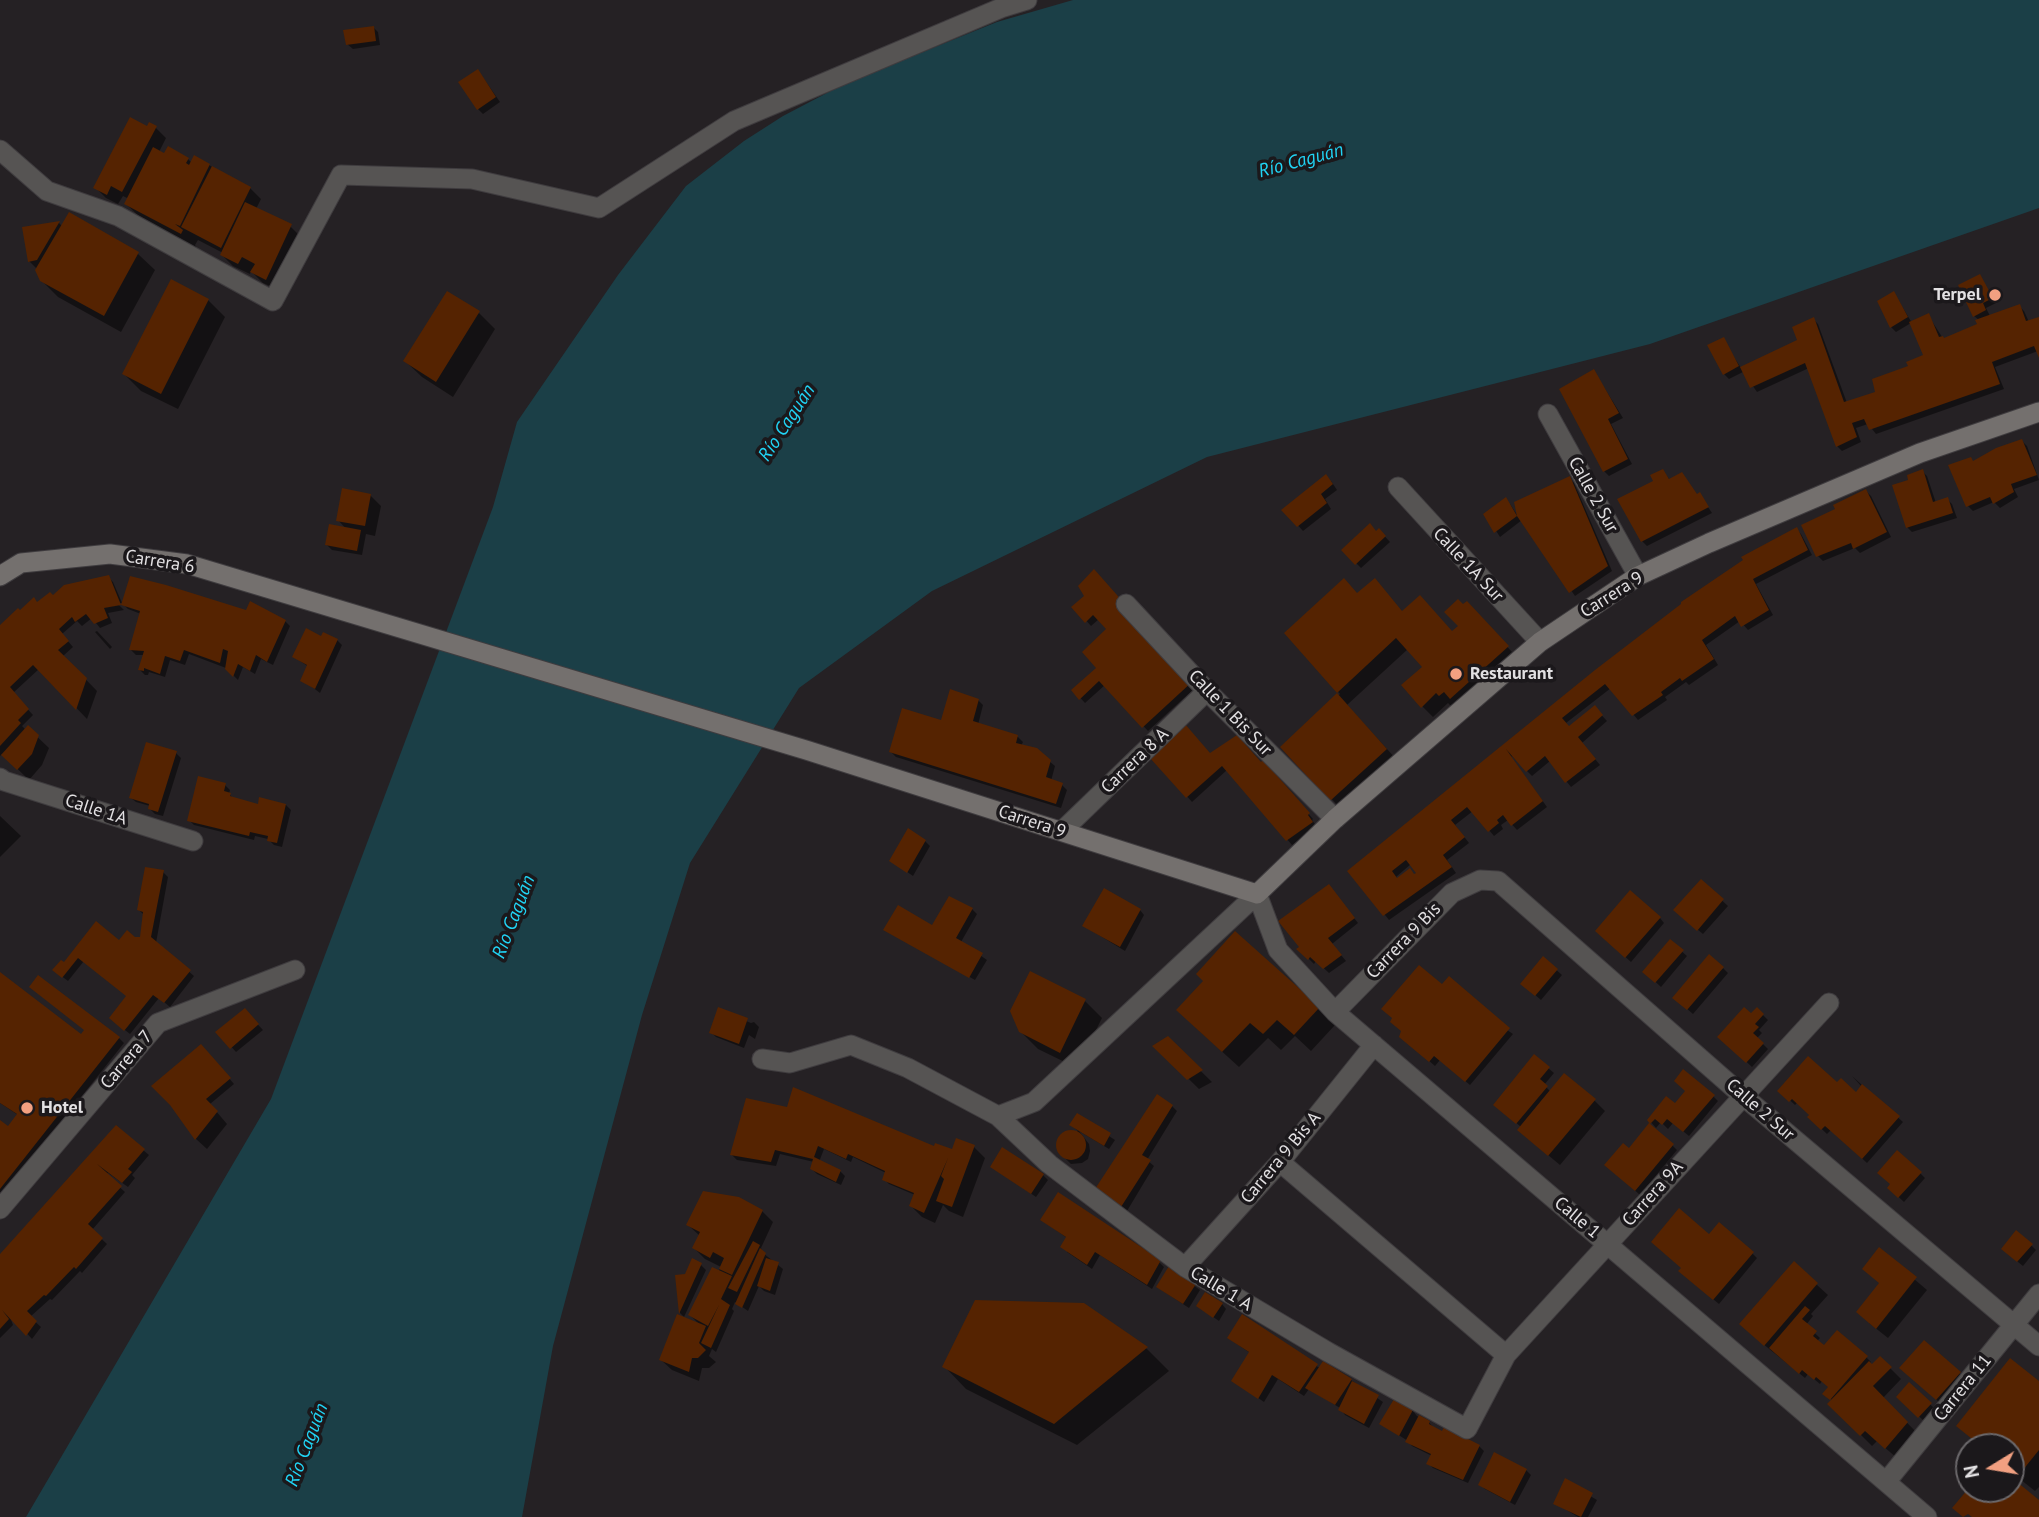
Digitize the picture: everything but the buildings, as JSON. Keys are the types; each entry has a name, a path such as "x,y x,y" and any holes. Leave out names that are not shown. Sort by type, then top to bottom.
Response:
{"main road":[{"name":"Carrera 9","path":"806,750 1257,894 1335,820 1539,642 1638,576 1920,453 2039,412"},
{"name":"Carrera 6","path":"0,576 22,563 110,554 187,565 806,750"}],"street":[{"path":"0,150 47,191 118,215 273,302 341,175 472,179 598,208 734,121 1001,8 1027,0"},
{"name":"Calle 2 Sur","path":"1548,414 1638,576"},
{"name":"Calle 1A Sur","path":"1398,487 1539,642"},
{"name":"Calle 1 Bis Sur","path":"1126,604 1335,820"},
{"name":"Carrera 8 A","path":"1062,831 1208,691"},
{"name":"Calle 1A","path":"0,778 4,782 193,841"},
{"name":"Calle 2 Sur","path":"1480,880 1498,881 1743,1096 2039,1346"},
{"name":"Carrera 9 Bis","path":"1335,1012 1452,892 1480,880"},
{"name":"Calle 1","path":"1257,894 1278,950 1335,1012 1927,1517"},
{"name":"Carrera 9","path":"998,1116 1034,1102 1257,894"},
{"name":"Carrera 7","path":"0,1209 158,1023 295,970"},
{"name":"Carrera 9A","path":"1467,1429 1506,1355 1829,1003"},
{"name":"Calle 1 A","path":"762,1059 790,1063 851,1045 908,1068 998,1116 1049,1164 1185,1267 1328,1352 1467,1429"},
{"name":"Carrera 9 Bis A","path":"1185,1267 1280,1162 1374,1045"},
{"path":"1280,1162 1506,1355"},
{"name":"Carrera 11","path":"1886,1482 2039,1294"}],"water":[{"name":"Río Caguán","path":"1073,0 2039,0 2039,208 1650,344 1207,457 932,591 799,688 690,863 642,1015 553,1346 522,1517 26,1517 271,1099 493,507 517,422 618,275 686,186 744,141 783,116 846,83 997,22"}],"place":[{"name":"Terpel","path":"1995,295"},
{"name":"Restaurant","path":"1456,674"},
{"name":"Hotel","path":"27,1108"}]}
